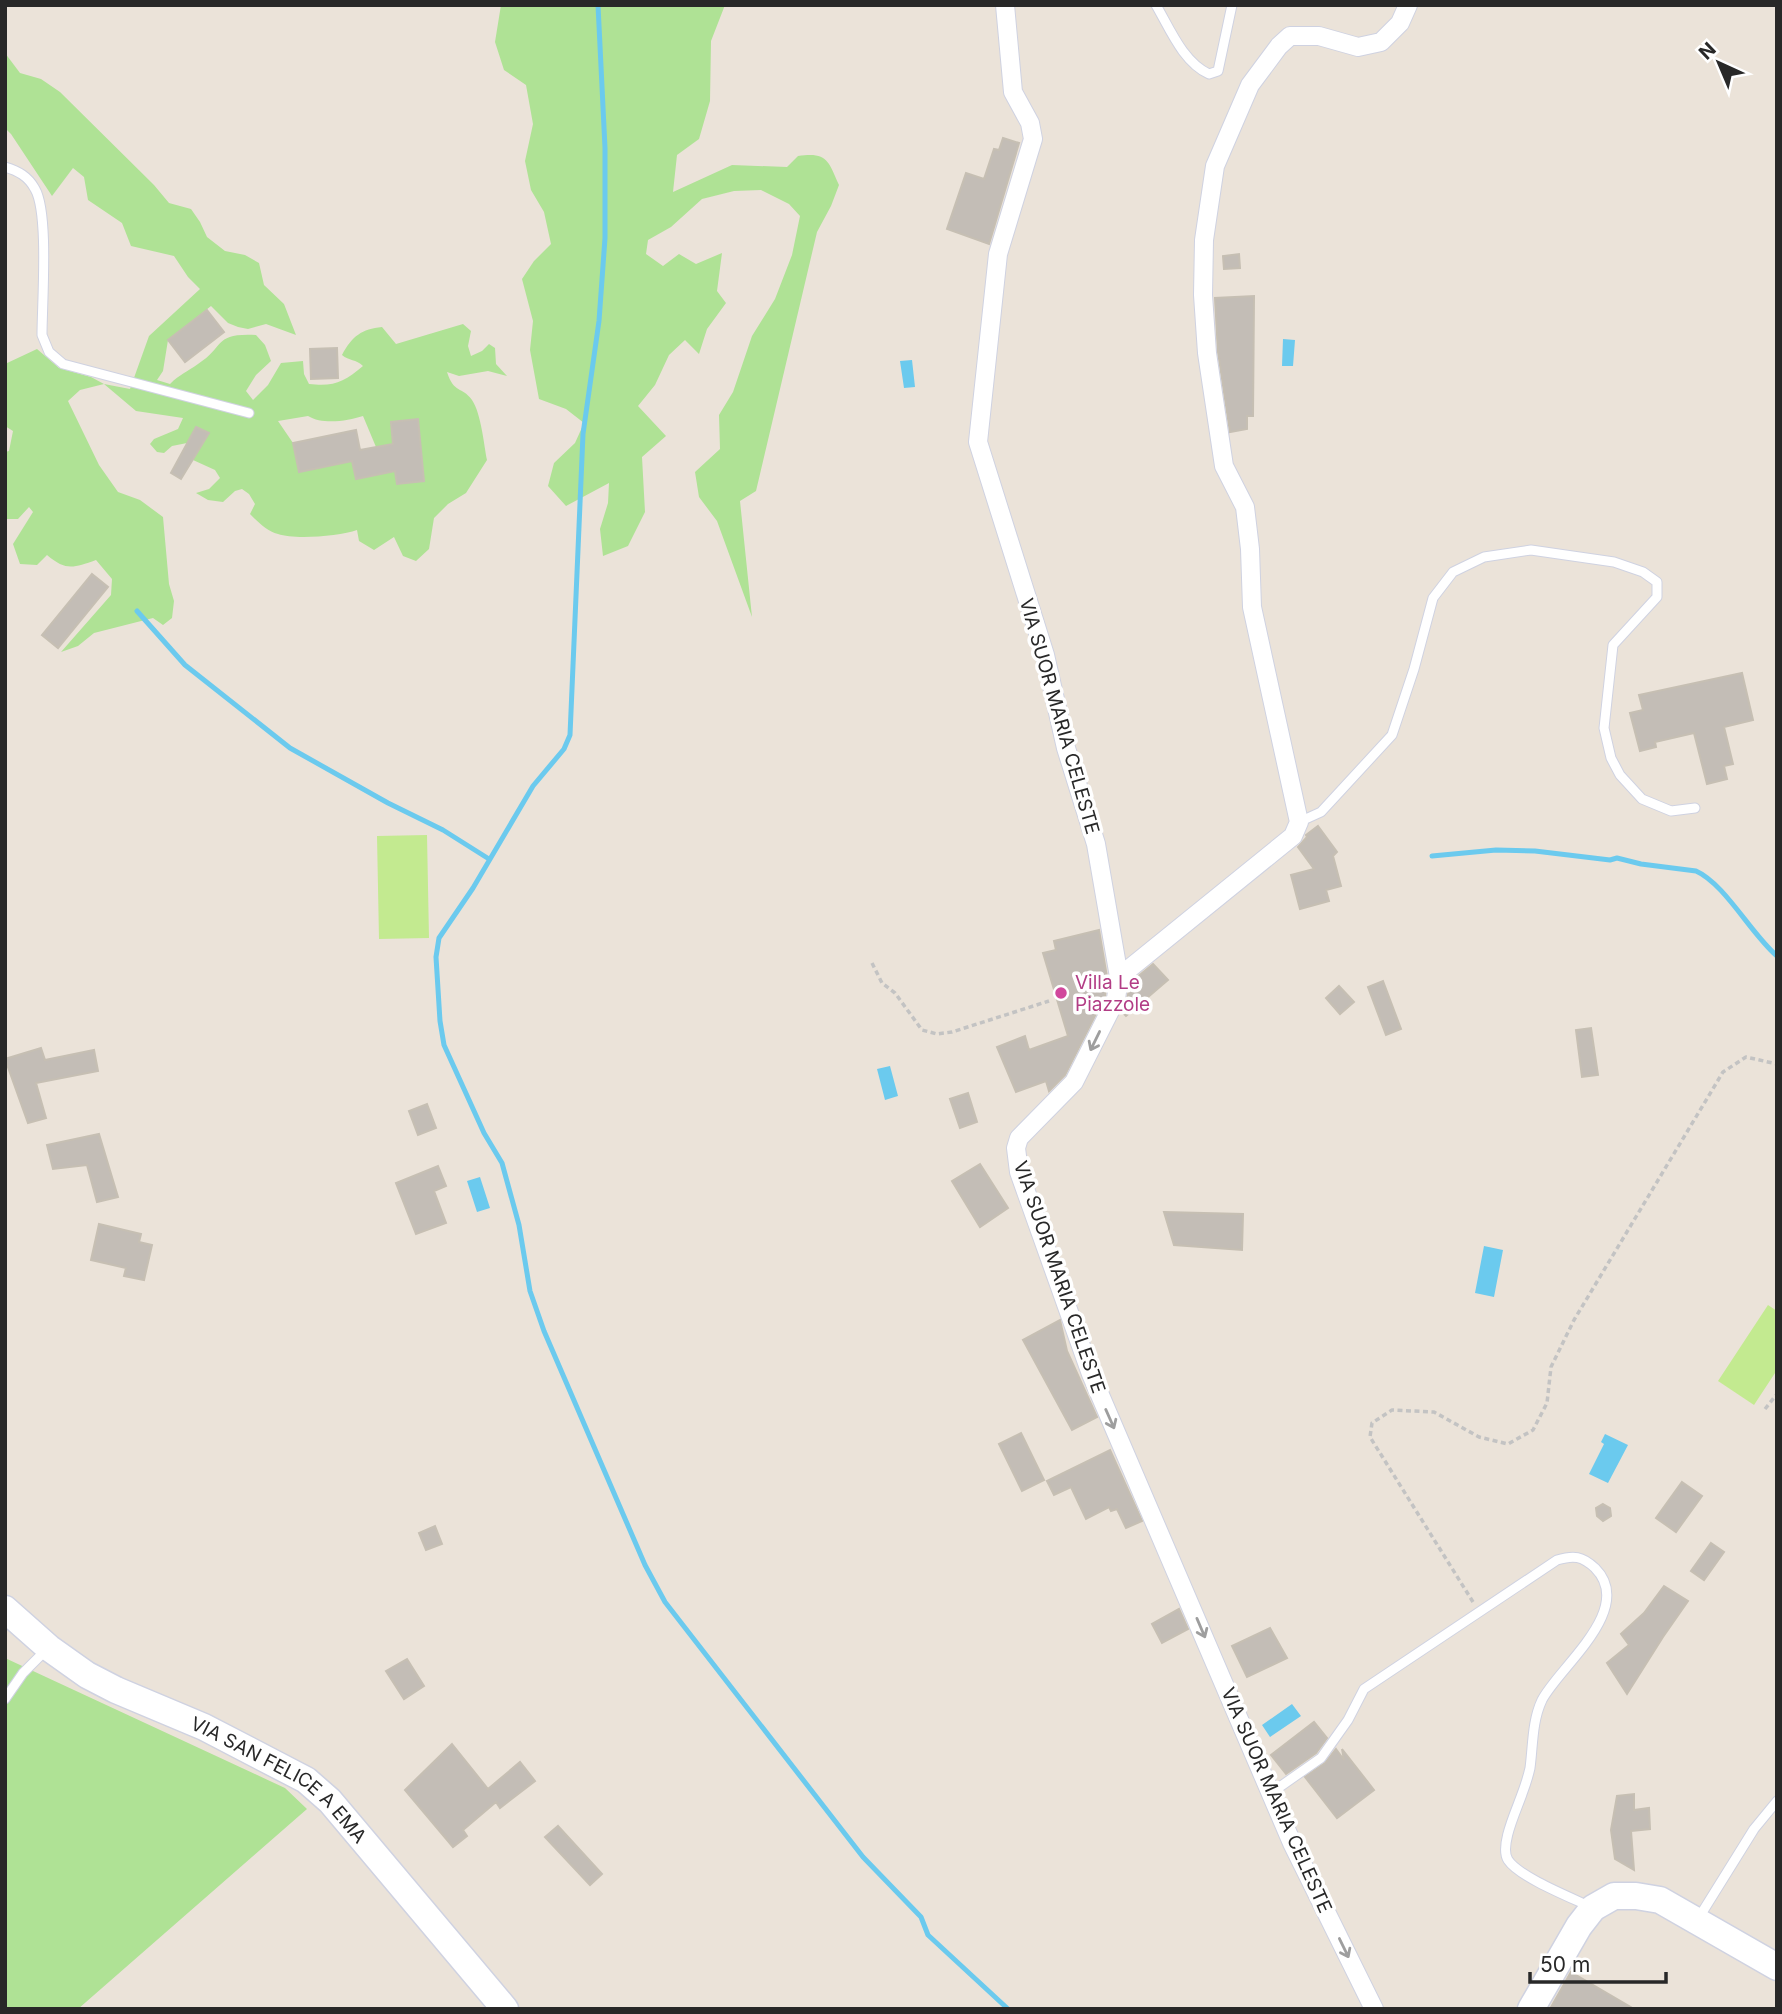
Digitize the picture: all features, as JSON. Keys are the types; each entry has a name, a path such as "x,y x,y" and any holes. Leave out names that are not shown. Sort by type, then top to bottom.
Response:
{"street":[{"name":"VIA SUOR MARIA CELESTE","path":"1005,5 1013,92 1030,123 1033,139 998,254 978,442 1045,655 1066,748 1096,844 1119,977 1115,999 1074,1082 1019,1138 1016,1148 1019,1172 1091,1374 1292,1843 1374,2009"},
{"path":"1119,977 1293,836 1299,822 1252,607 1245,507 1224,466 1207,353 1203,295 1204,240 1215,166 1250,85 1279,46 1290,36 1319,36 1358,47 1381,43 1400,23 1408,5"},
{"name":"VIA SAN FELICE A EMA","path":"5,1609 48,1648 87,1675 205,1727 306,1780 330,1801 505,2009"},
{"path":"1531,2009 1579,1926 1593,1908 1614,1896 1660,1900 1777,1967"}],"lane":[{"path":"1156,5 1186,55 1198,69 1209,74 1218,71 1232,5"},
{"path":"5,167 21,172 36,189 43,213 42,335 49,352 63,364 249,413"},
{"path":"1299,822 1321,813 1392,735 1414,669 1433,598 1453,572 1483,557 1531,550 1614,562 1643,572 1657,582 1657,597 1614,645 1604,728 1611,758 1620,775 1642,799 1671,811 1695,808"},
{"path":"1271,1793 1321,1758 1342,1730 1363,1689 1557,1560 1573,1556 1585,1559 1601,1574 1606,1594 1601,1621 1543,1699 1535,1724 1530,1772 1505,1844 1507,1859 1520,1872 1593,1908"},
{"path":"5,1699 23,1673 48,1648"},
{"path":"1698,1920 1754,1829 1777,1801"}],"path":[{"path":"872,963 882,983 895,993 916,1024 922,1030 937,1034 952,1032 1049,1001"},
{"path":"1480,1612 1370,1437 1372,1423 1392,1410 1434,1412 1479,1437 1508,1444 1533,1430 1547,1403 1551,1367 1574,1320 1723,1072 1746,1057 1777,1064"},
{"path":"1765,1409 1777,1394"}],"green space":[{"path":"501,5 725,5 711,41 710,101 699,139 677,155 673,192 732,165 787,167 798,156 808,155 825,160 839,185 817,232 756,491 740,501 752,617 717,521 699,497 695,472 720,449 719,415 733,392 752,336 775,299 792,255 800,216 789,204 761,190 734,191 702,199 671,227 648,240 646,254 663,266 679,254 696,264 722,253 717,291 726,303 707,329 699,354 685,340 669,355 655,385 638,406 666,436 642,457 645,512 628,546 603,556 600,529 608,503 609,483 566,506 548,486 554,463 575,443 584,423 566,409 539,399 530,350 533,321 522,279 534,261 551,244 544,212 531,190 525,161 533,124 526,85 504,70 495,42"},
{"path":"5,53 20,73 41,79 60,92 169,203 191,209 207,237 225,251 245,255 259,263 264,285 284,304 296,335 266,324 248,329 238,327 228,323 211,306 168,340 163,371 157,380 170,384 207,358 221,342 242,335 256,335 265,345 271,361 256,375 246,391 253,400 268,385 281,363 303,361 304,374 309,384 325,385 344,380 363,366 342,355 346,348 358,335 375,328 382,327 396,344 463,324 471,331 468,346 471,356 489,344 495,348 496,364 507,376 488,371 459,376 447,372 452,384 468,396 475,406 487,460 466,493 448,504 434,518 429,549 416,561 403,556 394,537 374,550 359,541 357,530 318,537 286,536 266,528 250,514 255,504 242,489 235,491 223,502 208,500 196,493 209,489 220,478 215,470 193,460 209,433 196,427 187,443 172,446 164,453 157,452 150,444 154,439 178,429 183,418 136,411 104,384 130,389 149,336 200,289 174,256 131,246 122,223 88,200 84,177 73,168 52,196 5,128","holes":["308,416 328,421 343,421 363,416 376,447 381,474 352,461 299,472 293,443 278,421","418,419 424,480 397,483 391,422"]},
{"path":"37,349 59,368 91,377 104,384 80,390 68,401 99,465 118,492 140,500 163,517 169,584 174,601 172,618 163,625 153,618 94,633 78,646 61,652 111,595 112,579 96,560 65,566 47,555 37,565 20,564 13,544 33,512 29,507 18,519 5,519 5,452 9,451 13,431 5,426 5,364"},
{"path":"427,835 429,938 379,939 377,836"},
{"path":"1768,1305 1777,1311 1777,1370 1754,1405 1718,1381"},
{"path":"5,1658 285,1788 307,1809 78,2009 5,2009"}],"water":[{"path":"1283,339 1295,340 1293,366 1282,366"},
{"path":"912,360 915,387 904,388 900,361"},
{"path":"890,1066 898,1096 885,1100 877,1069"},
{"path":"480,1177 490,1208 477,1212 467,1181"},
{"path":"1484,1246 1503,1250 1494,1297 1475,1293"},
{"path":"1605,1434 1628,1445 1608,1483 1589,1474 1604,1444 1601,1442"},
{"path":"1292,1704 1301,1716 1270,1737 1262,1725"}],"building":[{"path":"1003,138 1019,143 989,244 947,229 966,173 984,179 994,149 999,150"},
{"path":"1239,254 1240,268 1224,269 1223,256"},
{"path":"1254,296 1253,416 1247,416 1247,429 1230,432 1218,352 1215,298"},
{"path":"207,310 224,332 185,362 168,340"},
{"path":"337,348 338,378 311,379 310,349"},
{"path":"418,419 424,481 397,484 395,471 356,479 352,461 299,472 293,443 356,430 360,450 393,444 391,422"},
{"path":"196,427 209,433 181,479 171,473"},
{"path":"92,574 108,587 58,648 42,635"},
{"path":"1742,673 1753,720 1724,727 1733,764 1724,766 1727,779 1707,784 1694,733 1655,742 1656,747 1640,751 1630,713 1643,710 1639,695"},
{"path":"1318,826 1337,852 1333,856 1341,886 1326,890 1329,901 1300,909 1291,875 1314,869 1298,847 1306,835"},
{"path":"1099,930 1107,977 1105,996 1065,1075 1049,1091 1046,1081 1016,1092 997,1047 1025,1036 1029,1050 1068,1036 1043,953 1056,950 1054,941"},
{"path":"1153,964 1168,980 1126,1016 1122,1012 1130,983"},
{"path":"1383,981 1401,1029 1386,1035 1368,987"},
{"path":"1339,986 1354,1002 1340,1014 1326,998"},
{"path":"1591,1028 1598,1075 1582,1077 1576,1030"},
{"path":"41,1048 45,1060 94,1050 98,1071 36,1083 46,1118 28,1123 5,1059"},
{"path":"968,1093 977,1122 960,1128 950,1099"},
{"path":"427,1104 436,1128 418,1135 409,1111"},
{"path":"99,1134 118,1197 97,1202 87,1165 53,1169 47,1145"},
{"path":"980,1164 1008,1208 980,1227 952,1181"},
{"path":"438,1166 446,1186 434,1191 446,1223 416,1234 396,1183"},
{"path":"1164,1212 1243,1214 1242,1250 1174,1245"},
{"path":"99,1224 141,1234 139,1242 152,1245 144,1280 124,1276 126,1268 91,1260"},
{"path":"1060,1320 1067,1351 1097,1417 1072,1430 1023,1340"},
{"path":"1021,1433 1044,1480 1022,1491 999,1444"},
{"path":"1110,1450 1142,1521 1126,1528 1117,1509 1111,1511 1109,1507 1086,1519 1071,1487 1054,1495 1047,1481"},
{"path":"1682,1482 1702,1496 1676,1532 1656,1518"},
{"path":"1603,1504 1610,1508 1611,1516 1603,1521 1597,1516 1596,1508"},
{"path":"435,1526 442,1544 426,1550 419,1533"},
{"path":"1711,1543 1724,1552 1704,1580 1691,1571"},
{"path":"1664,1586 1688,1601 1627,1694 1607,1663 1629,1645 1621,1634 1644,1613"},
{"path":"1179,1609 1188,1629 1162,1643 1152,1624"},
{"path":"1270,1628 1287,1658 1247,1677 1232,1646"},
{"path":"407,1659 424,1686 404,1699 386,1671"},
{"path":"1314,1722 1327,1738 1316,1753 1286,1774 1271,1755"},
{"path":"452,1744 488,1789 520,1762 535,1781 500,1808 496,1802 463,1830 467,1836 453,1847 405,1790"},
{"path":"1336,1749 1344,1760 1342,1749 1374,1790 1337,1818 1305,1777 1325,1763"},
{"path":"1634,1794 1634,1810 1649,1808 1650,1829 1631,1831 1634,1870 1615,1859 1611,1830 1617,1796"},
{"path":"558,1826 602,1874 590,1885 545,1837"},
{"path":"1571,1972 1634,2009 1550,2009"}],"waterway":[{"path":"598,5 605,148 605,238 599,321 583,434 570,735 564,749 533,786 473,888 439,938 436,957 444,1045 484,1133 502,1163 519,1225 530,1291 544,1331 645,1565 665,1602 863,1857 921,1917 928,1935 1008,2009"},
{"path":"137,611 185,665 290,748 388,803 443,830 489,859"},
{"path":"1432,856 1496,850 1535,851 1610,860 1617,858 1696,871 1707,877 1728,898 1777,956"}],"place":[{"name":"Villa Le Piazzole","path":"1061,993"}]}
